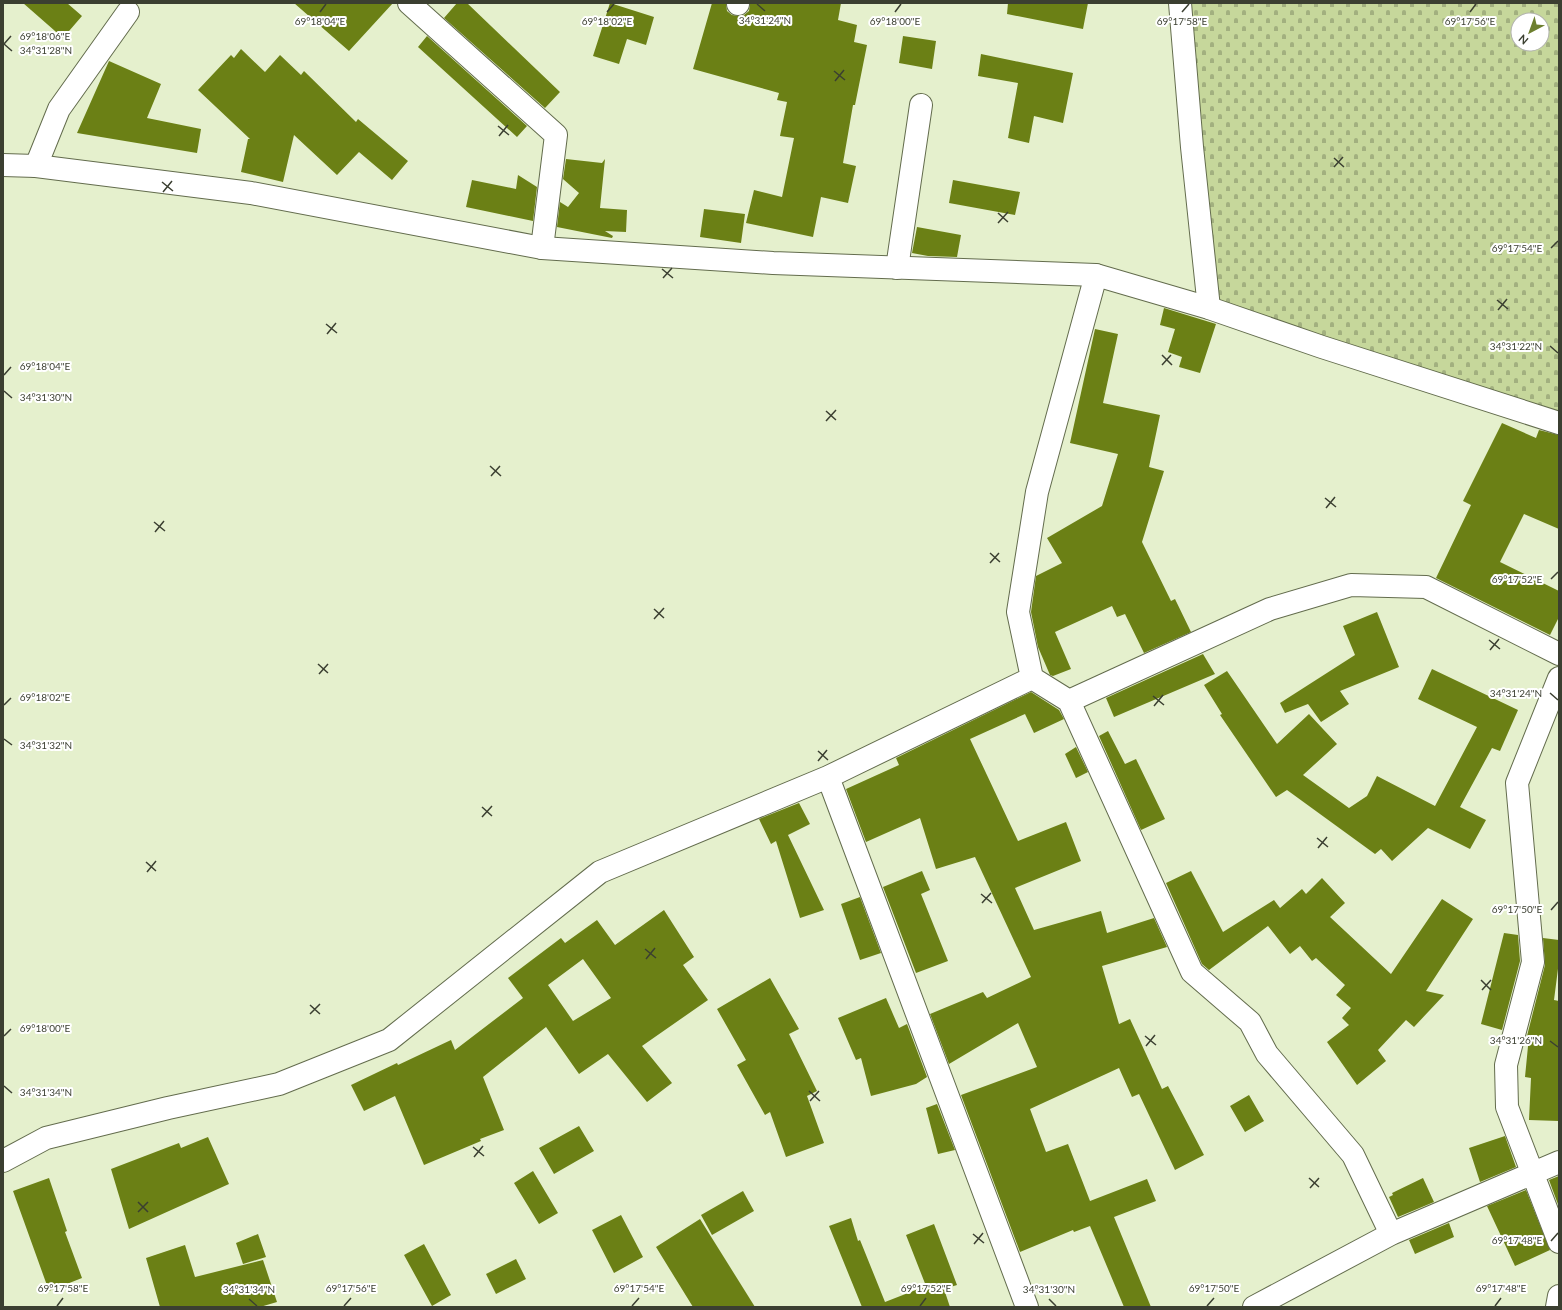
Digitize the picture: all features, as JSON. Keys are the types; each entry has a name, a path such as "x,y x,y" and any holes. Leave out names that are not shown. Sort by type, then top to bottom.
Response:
{"street":[{"path":"409,3 556,135 542,248"},
{"path":"1180,3 1192,147 1209,308"},
{"path":"36,166 59,109 128,12"},
{"path":"897,268 920,105"},
{"path":"3,165 36,166 251,193 542,248 773,263 1096,275 1209,308 1322,347 1559,423"},
{"path":"1096,275 1037,492 1018,612 1032,678 1069,701 1192,972 1250,1022 1267,1054 1353,1155 1391,1234"},
{"path":"1069,701 1270,609 1351,585 1426,587 1559,654"},
{"path":"3,1161 46,1138 168,1108 279,1084 389,1040 600,872 828,777 1032,678"},
{"path":"1559,678 1517,783 1533,962 1506,1065 1507,1107 1559,1242"},
{"path":"828,777 1028,1307"},
{"path":"1254,1307 1391,1234 1559,1162"},
{"path":"1557,1307 1559,1296"}],"green space":[{"path":"1180,3 1559,3 1559,423 1209,308"}],"building":[{"path":"23,3 67,3 82,16 63,38"},
{"path":"294,3 393,3 349,51"},
{"path":"457,3 467,3 560,92 545,108 444,18"},
{"path":"610,3 654,17 646,45 627,39 619,64 593,56"},
{"path":"712,3 726,3 727,11 732,15 738,16 744,15 749,11 750,3 841,3 838,20 857,25 854,42 867,45 855,105 853,105 843,163 856,166 848,203 821,197 813,237 746,223 754,190 782,197 794,138 780,136 787,102 777,100 779,93 693,69"},
{"path":"1008,3 1088,3 1083,29 1007,14"},
{"path":"427,36 527,126 517,137 418,47"},
{"path":"903,36 936,41 932,69 899,63"},
{"path":"241,49 265,72 280,55 301,75 304,71 356,122 358,119 408,161 392,180 359,152 337,175 294,135 283,182 241,172 248,139 250,139 198,90 231,55 234,58"},
{"path":"981,54 1073,73 1063,123 1034,116 1029,143 1008,138 1018,83 978,76"},
{"path":"109,61 161,84 147,118 201,129 197,153 77,133"},
{"path":"566,159 602,163 605,159 600,208 627,210 626,232 605,231 613,236 612,238 557,227 560,202 568,207 579,193 563,179"},
{"path":"518,175 537,187 533,221 466,207 472,180 516,189"},
{"path":"953,180 1020,192 1015,215 949,203"},
{"path":"704,209 745,214 741,243 700,237"},
{"path":"917,227 961,235 957,257 928,256 912,253"},
{"path":"1164,308 1216,324 1200,373 1179,367 1182,357 1168,352 1175,329 1160,325"},
{"path":"1095,329 1118,334 1103,403 1160,415 1149,467 1164,471 1142,542 1171,601 1175,599 1191,632 1144,653 1125,614 1117,617 1112,606 1055,632 1071,669 1053,676 1050,675 1038,647 1031,612 1036,576 1062,563 1047,538 1102,506 1118,454 1070,443"},
{"path":"1502,423 1536,438 1539,430 1559,435 1559,529 1524,514 1500,562 1559,591 1559,617 1550,635 1436,578 1471,505 1463,501"},
{"path":"1377,612 1399,667 1340,691 1349,704 1321,722 1308,704 1285,713 1280,703 1355,655 1343,626"},
{"path":"1203,654 1215,674 1114,717 1106,698"},
{"path":"1432,669 1518,710 1500,751 1492,748 1460,807 1486,820 1470,849 1428,828 1392,861 1381,849 1375,854 1287,790 1276,797 1220,715 1222,714 1204,685 1227,671 1277,744 1309,714 1337,744 1303,775 1349,808 1367,796 1377,776 1435,806 1477,727 1418,699"},
{"path":"1031,692 1059,710 1064,719 1034,733 1025,714 970,739 1018,841 1066,822 1081,861 1015,888 1034,930 1101,911 1107,933 1154,918 1167,947 1102,966 1119,1024 1130,1019 1162,1089 1168,1086 1204,1155 1175,1170 1139,1094 1132,1097 1119,1068 1030,1109 1046,1152 1068,1144 1090,1201 1147,1179 1156,1201 1114,1217 1151,1307 1124,1307 1090,1226 1074,1232 1073,1230 1020,1252 961,1095 1037,1067 1018,1023 949,1064 930,1014 983,992 987,998 1031,977 975,857 936,869 920,818 866,842 846,789 899,765 896,758"},
{"path":"1108,731 1125,764 1136,759 1165,819 1141,830 1099,736"},
{"path":"1076,747 1088,772 1076,778 1065,754"},
{"path":"799,803 810,824 788,835 824,910 800,918 776,841 771,844 759,819"},
{"path":"922,871 930,890 921,894 948,961 916,973 883,887"},
{"path":"1191,871 1223,932 1274,900 1280,908 1302,889 1306,894 1322,878 1345,903 1330,917 1391,974 1442,899 1473,919 1426,991 1444,995 1414,1027 1406,1020 1378,1050 1386,1061 1357,1085 1327,1042 1349,1025 1342,1018 1351,1008 1336,995 1345,985 1316,958 1312,961 1300,946 1290,954 1268,926 1209,970 1202,964 1166,883"},
{"path":"860,897 881,953 860,960 841,904"},
{"path":"664,910 694,957 683,965 708,1000 642,1046 672,1083 647,1102 608,1054 579,1074 546,1027 483,1077 504,1130 480,1139 481,1141 424,1165 395,1096 364,1111 351,1085 451,1040 455,1050 523,998 508,978 561,938 565,943 597,920 615,945","holes":["583,959 611,998 573,1021 548,985"]},
{"path":"1504,933 1518,935 1520,961 1502,1030 1481,1024"},
{"path":"1543,938 1559,940 1559,961 1554,1000 1559,1001 1559,1121 1529,1120 1531,1078 1525,1077 1529,1036 1527,1036 1545,965"},
{"path":"770,978 799,1029 789,1034 817,1091 807,1096 824,1143 786,1157 770,1112 765,1115 737,1065 746,1060 717,1009"},
{"path":"886,998 899,1028 907,1024 927,1077 916,1084 871,1096 861,1058 856,1060 838,1018"},
{"path":"1249,1095 1264,1121 1245,1132 1230,1106"},
{"path":"937,1104 955,1150 938,1154 926,1108"},
{"path":"579,1126 594,1151 554,1174 539,1148"},
{"path":"1505,1136 1516,1167 1480,1182 1469,1148"},
{"path":"208,1137 229,1184 129,1229 111,1169 179,1143 181,1148"},
{"path":"533,1171 558,1213 539,1224 514,1183"},
{"path":"1559,1176 1559,1207 1549,1180"},
{"path":"49,1178 67,1231 65,1232 82,1278 49,1291 13,1191"},
{"path":"1423,1178 1434,1202 1398,1217 1389,1197 1393,1195 1392,1193"},
{"path":"1526,1190 1550,1250 1515,1266 1487,1206"},
{"path":"743,1191 754,1211 712,1235 701,1215"},
{"path":"621,1215 643,1257 614,1273 592,1230"},
{"path":"851,1218 858,1241 860,1240 885,1302 926,1286 906,1235 934,1224 957,1285 944,1289 950,1307 862,1307 829,1226"},
{"path":"700,1219 755,1307 693,1307 656,1247"},
{"path":"1449,1223 1454,1237 1415,1254 1409,1240"},
{"path":"258,1234 266,1257 243,1264 236,1243"},
{"path":"424,1244 451,1295 432,1306 404,1255"},
{"path":"185,1245 195,1277 263,1260 277,1302 260,1307 160,1307 146,1258"},
{"path":"516,1259 526,1279 496,1294 486,1274"}]}
